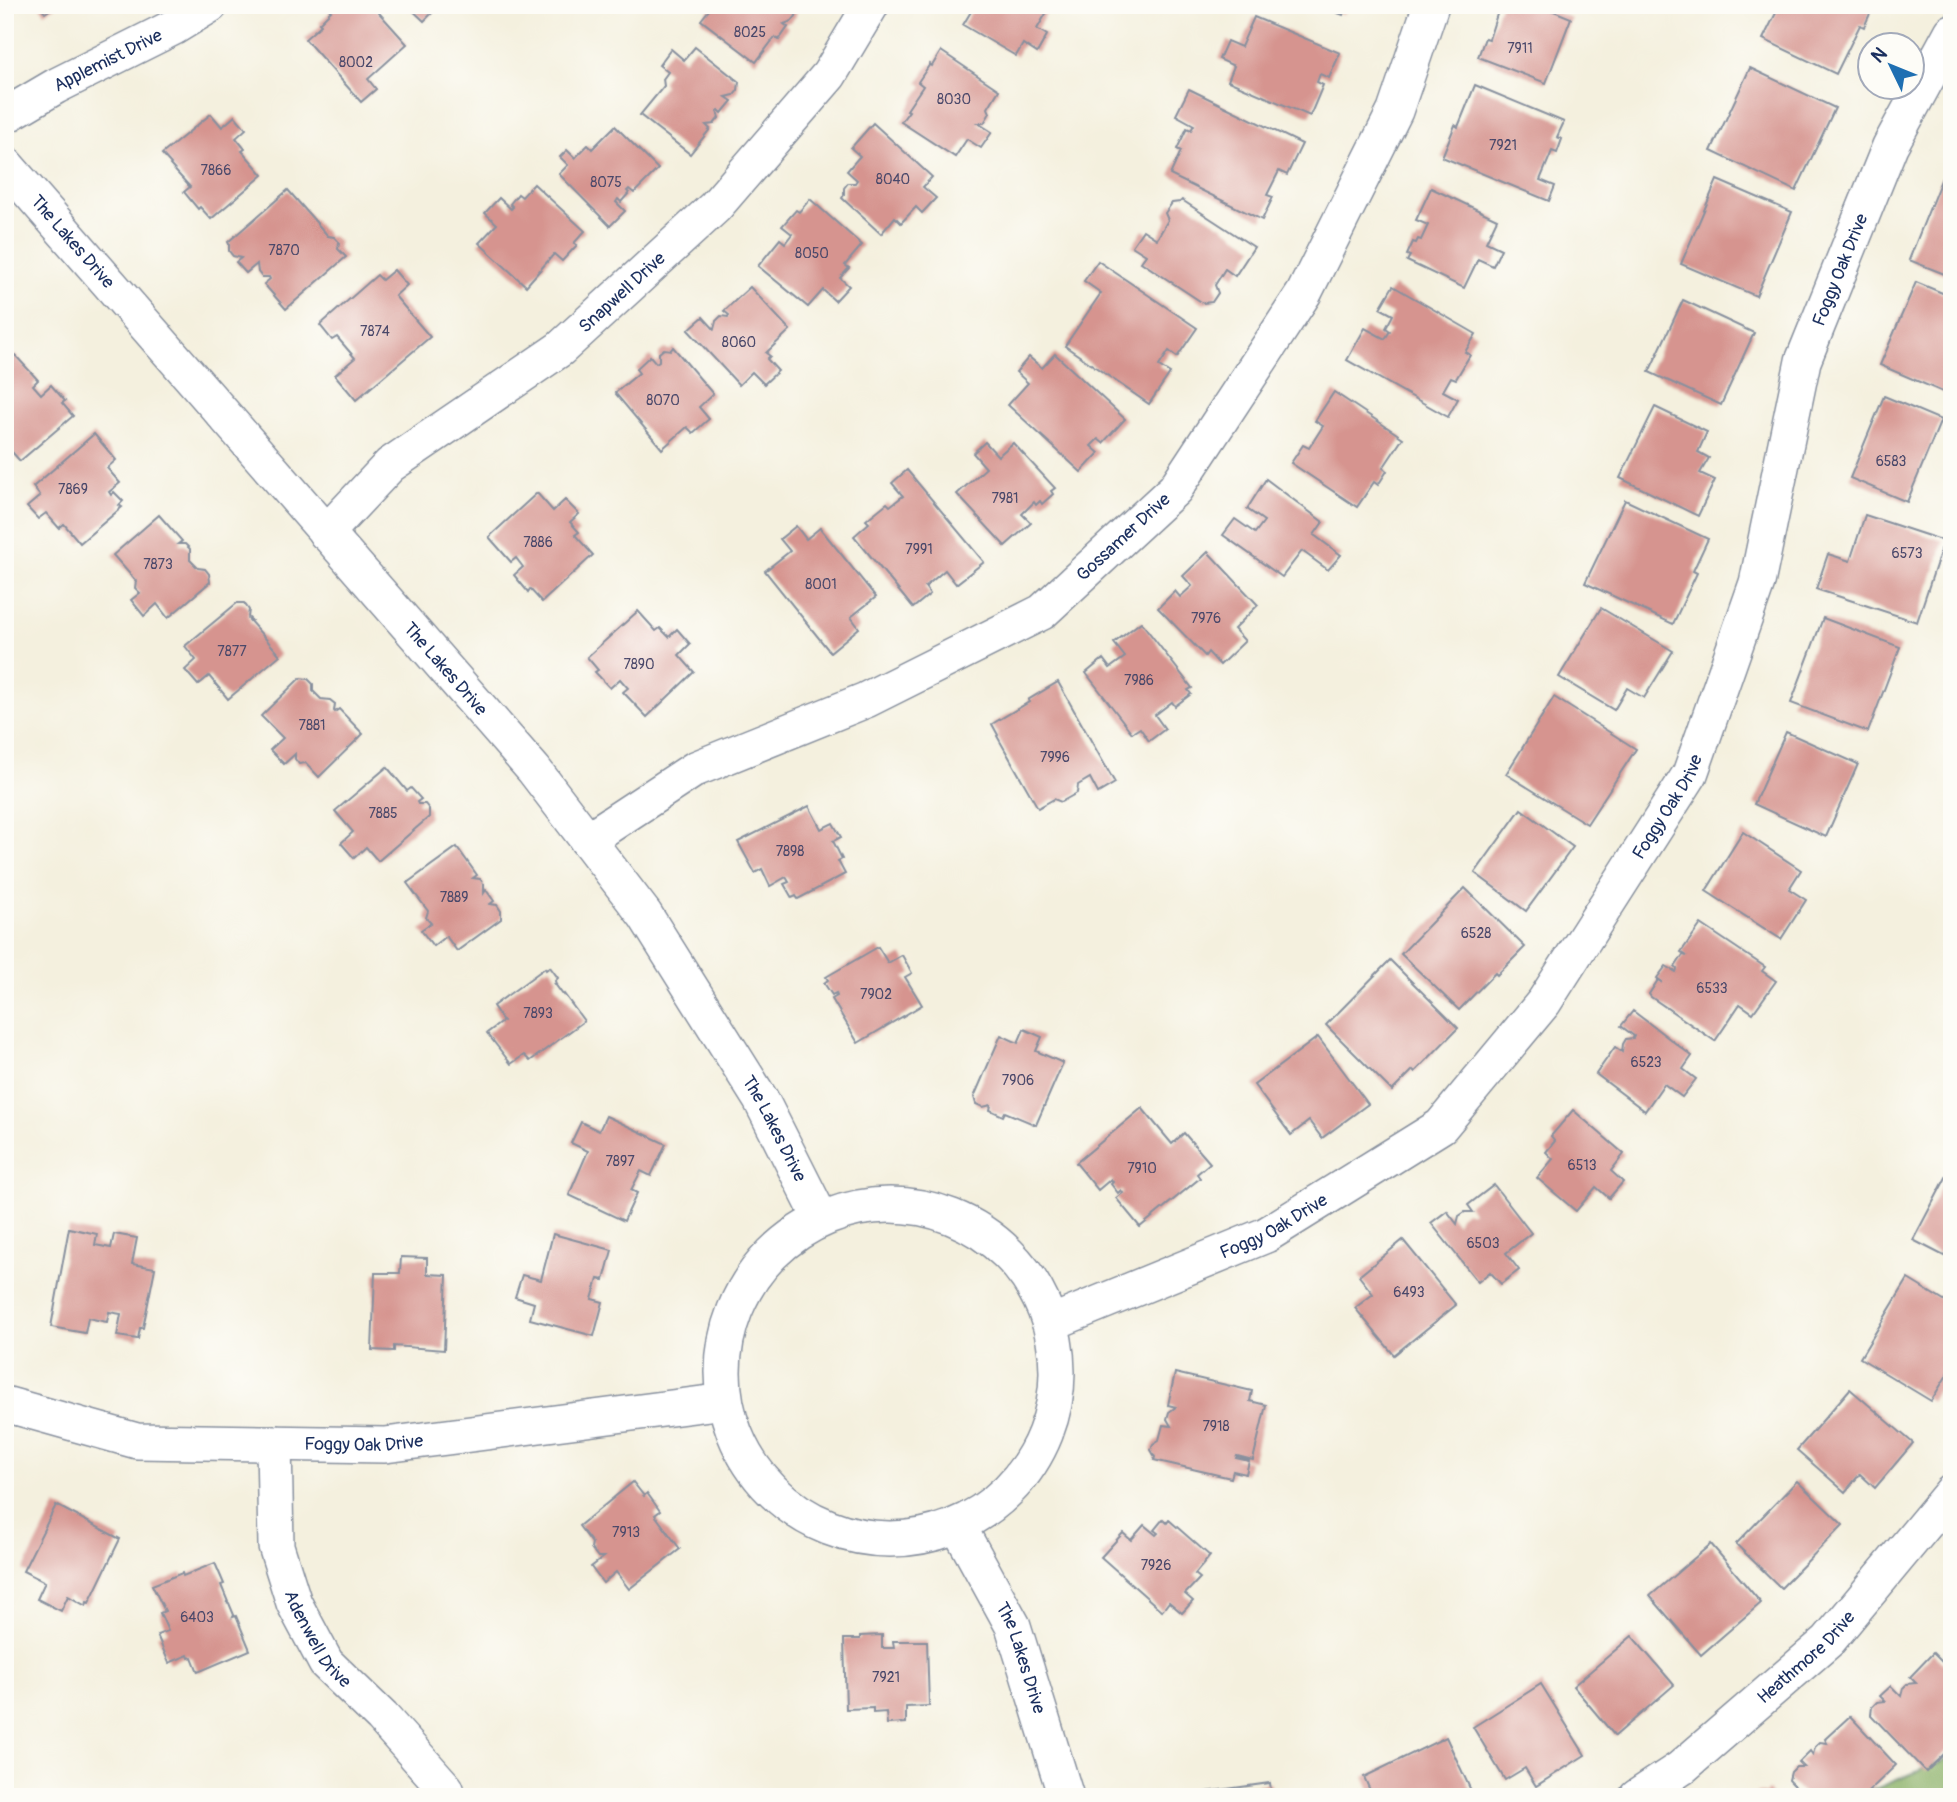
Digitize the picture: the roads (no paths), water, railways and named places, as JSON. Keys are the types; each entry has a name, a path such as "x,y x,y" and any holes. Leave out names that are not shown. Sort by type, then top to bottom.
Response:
{"street":[{"name":"Applemist Drive","path":"5,116 56,86 174,27 210,5"},
{"name":"Snapwell Drive","path":"327,533 390,465 560,349 715,207 829,75 872,5"},
{"name":"Gossamer Drive","path":"587,840 695,769 866,699 1042,612 1175,489 1304,293 1395,111 1431,5"},
{"name":"Foggy Oak Drive","path":"1051,1323 1266,1235 1441,1126 1544,1002 1690,774 1757,583 1803,361 1890,146 1952,32"},
{"name":"The Lakes Drive","path":"5,164 534,770 645,915 761,1100 821,1219"},
{"path":"876,1204 933,1209 985,1233 1026,1272 1051,1323 1058,1371 1051,1419 1031,1464 999,1500 958,1526 909,1539 858,1537 810,1521 770,1490 740,1449 725,1401 724,1346 742,1294 775,1250 821,1219 876,1204"},
{"name":"Foggy Oak Drive","path":"5,1404 137,1441 385,1446 725,1401"},
{"name":"Adenwell Drive","path":"274,1443 276,1546 294,1603 326,1663 382,1717 446,1789 448,1797"},
{"name":"Heathmore Drive","path":"1637,1797 1681,1768 1828,1641 1952,1492"},
{"name":"The Lakes Drive","path":"958,1526 1013,1626 1066,1797"}]}
